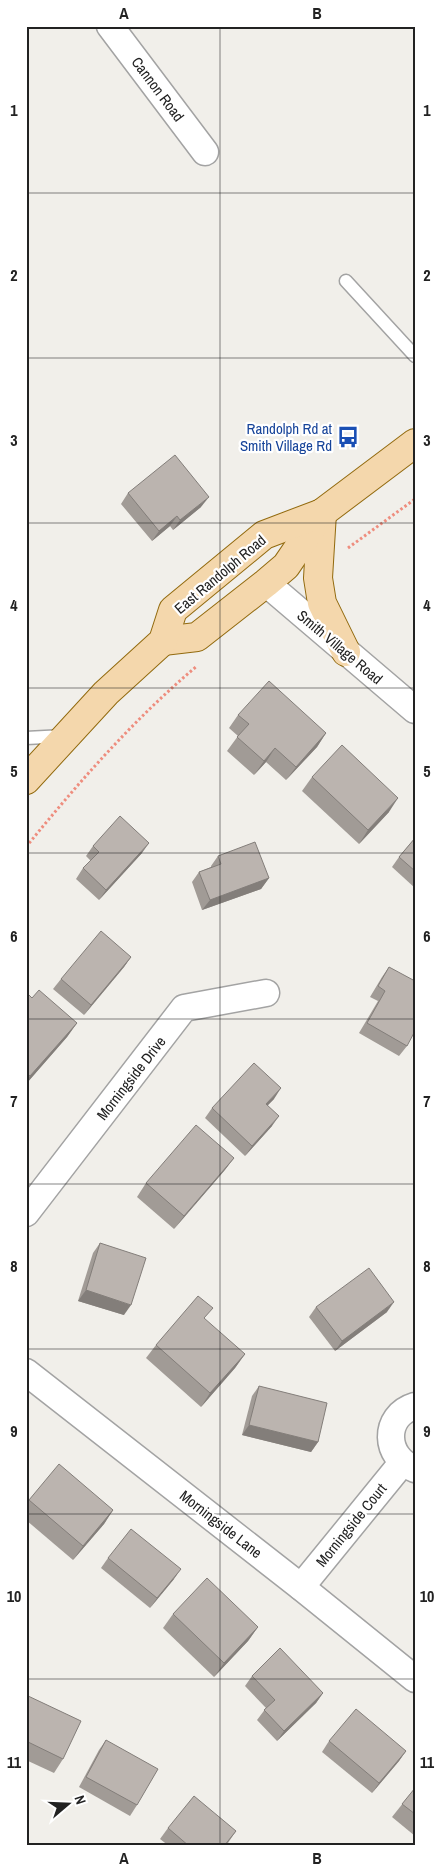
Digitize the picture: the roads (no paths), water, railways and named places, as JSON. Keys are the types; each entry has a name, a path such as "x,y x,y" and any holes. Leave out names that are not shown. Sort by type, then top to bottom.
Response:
{"main road":[{"name":"East Randolph Road","path":"26,780 106,694 163,640 173,610 264,534 322,513 415,443"},
{"name":"East Randolph Road","path":"163,640 197,638 266,583 286,566 322,513"},
{"path":"322,513 318,578 322,603 346,652"}],"street":[{"name":"Cannon Road","path":"110,26 205,152"},
{"name":"Smith Village Road","path":"266,583 415,710"},
{"name":"Morningside Drive","path":"26,1212 184,1008 266,993"},
{"name":"Morningside Lane","path":"26,1372 301,1587 415,1679"},
{"name":"Morningside Court","path":"301,1587 408,1466 394,1453 390,1440 392,1427 398,1416 408,1408 415,1406"}],"lane":[{"path":"346,281 415,356"},
{"path":"26,738 66,736"}],"place":[{"name":"Randolph Rd at Smith Village Rd","path":"348,437"}]}
